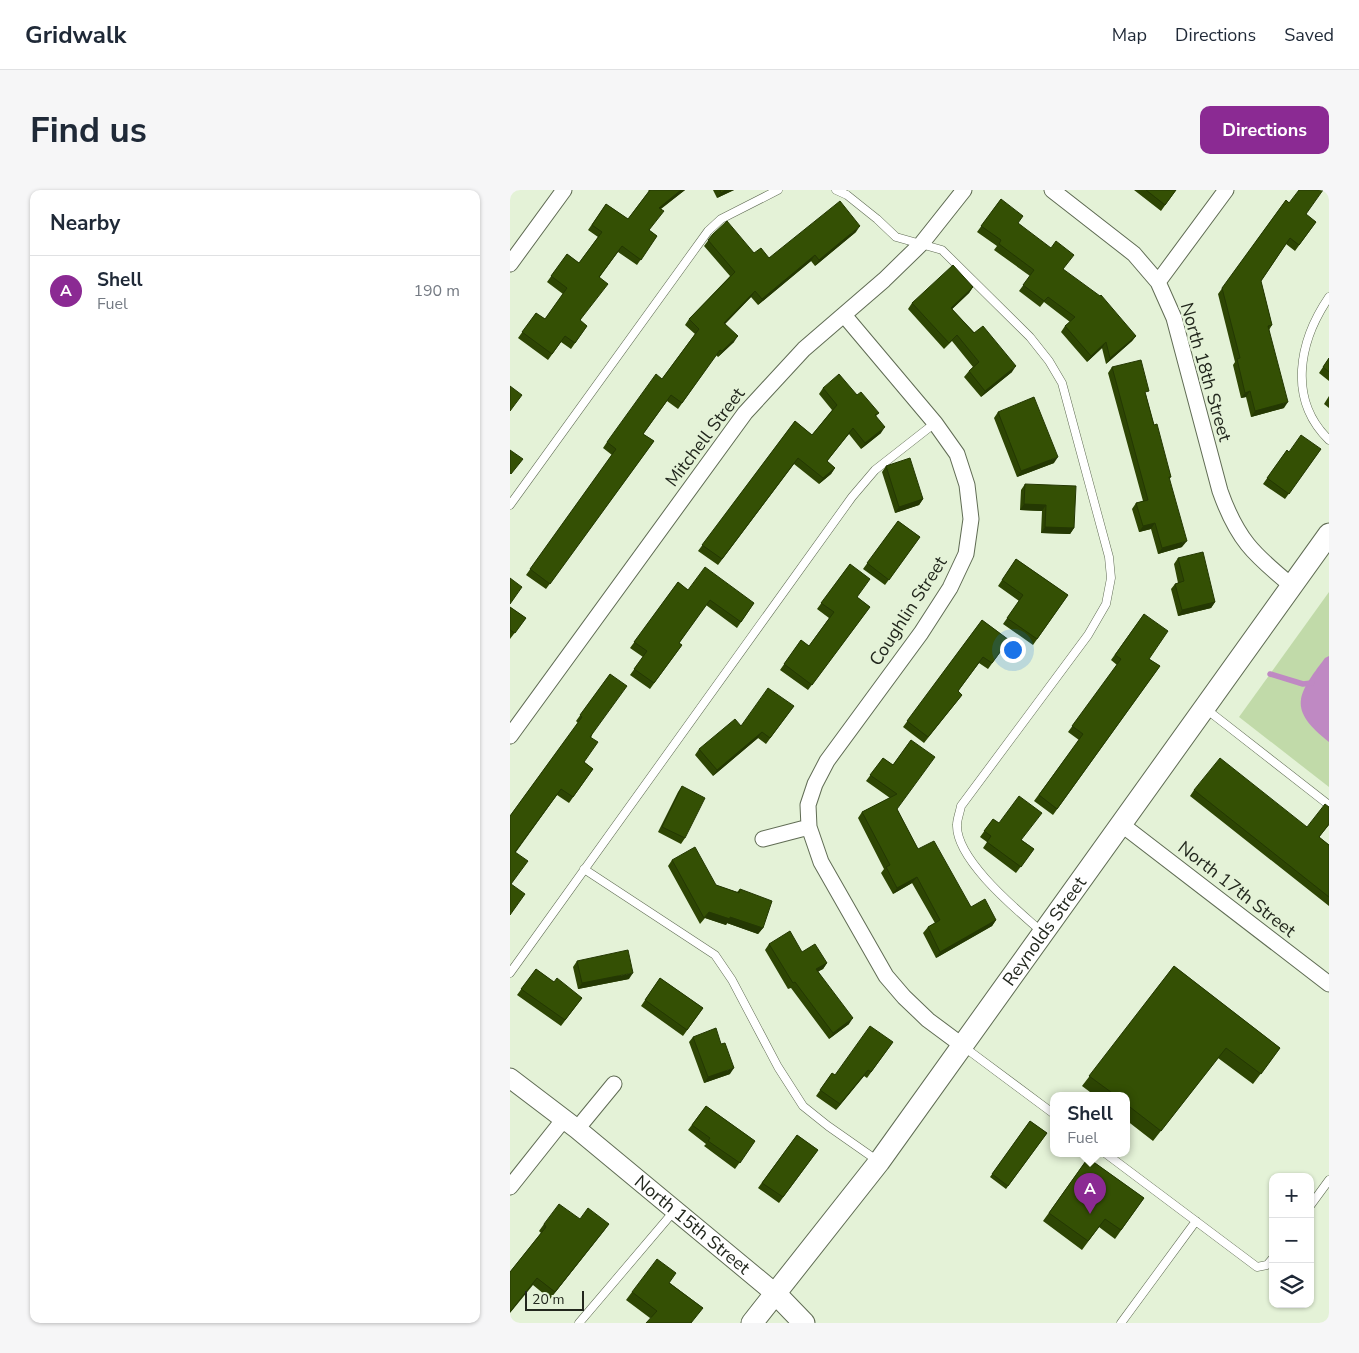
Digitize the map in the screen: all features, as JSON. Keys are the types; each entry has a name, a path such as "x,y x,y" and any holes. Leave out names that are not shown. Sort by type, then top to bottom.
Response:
{"main road":[{"name":"Reynolds Street","path":"752,1323 879,1162 1329,534"},
{"name":"North 15th Street","path":"776,1294 804,1323"}],"street":[{"path":"510,264 564,190"},
{"name":"Mitchell Street","path":"510,736 745,413 804,349 884,280 922,243 964,190"},
{"name":"North 18th Street","path":"1052,190 1134,254 1158,282 1174,318 1229,519 1242,540 1258,559 1292,586"},
{"path":"1158,282 1226,190"},
{"name":"Coughlin Street","path":"844,315 935,423 957,454 967,485 971,519 966,554 950,588 920,633 827,761 814,784 808,805 809,827 821,862 886,976 922,1014 963,1046"},
{"name":"North 17th Street","path":"1121,824 1329,984"},
{"path":"763,839 809,827"},
{"name":"North 15th Street","path":"510,1078 571,1124 776,1294"},
{"path":"510,1187 571,1124 614,1084"}],"lane":[{"path":"510,505 708,231 721,219 778,190"},
{"path":"836,190 847,195 896,237 942,250 1030,337 1062,383 1109,557 1111,578 1106,604 1088,635 961,806 957,826 961,846 990,886 1044,933"},
{"path":"1329,297 1316,317 1304,346 1301,378 1306,405 1321,432 1329,440"},
{"path":"510,973 852,497 875,470 935,423"},
{"path":"1204,708 1329,805"},
{"path":"584,869 715,955 732,980 778,1067 803,1106 879,1162"},
{"path":"963,1046 1050,1111"},
{"path":"1110,1157 1257,1267 1269,1263"},
{"path":"1314,1201 1329,1180"},
{"path":"580,1323 676,1210"},
{"path":"1121,1323 1196,1221"}],"green space":[{"path":"1329,592 1329,787 1239,717"}],"shaded area":[{"path":"1329,656 1329,742 1307,720 1302,711 1301,702 1308,682 1325,658"}],"building":[{"path":"650,190 681,190 659,208 664,211 649,230 657,236 641,260 622,246 599,277 608,284 580,320 587,326 575,343 565,336 552,354 522,332 536,313 545,319 567,288 551,276 567,254 579,263 602,232 592,225 606,204 628,219"},
{"path":"1146,190 1176,190 1165,205"},
{"path":"1299,190 1323,190 1306,214 1316,222 1299,245 1290,238 1261,281 1272,325 1268,326 1288,402 1255,411 1250,391 1245,393 1237,359 1240,358 1222,288 1286,200 1289,203"},
{"path":"1001,199 1023,216 1018,223 1051,248 1056,241 1074,255 1063,269 1101,295 1136,336 1110,358 1106,342 1091,356 1065,326 1075,317 1048,297 1044,301 1023,285 1034,270 999,244 1001,240 981,226"},
{"path":"840,201 860,226 819,260 815,255 762,299 755,291 724,323 738,336 722,351 720,350 682,403 671,395 643,434 654,441 550,584 530,569 616,449 607,442 656,374 662,379 699,329 689,319 735,272 708,240 713,234 727,221 754,253 761,248 769,258"},
{"path":"953,265 973,287 951,308 974,333 983,326 1016,366 985,391 969,371 979,362 957,335 949,343 912,303"},
{"path":"1329,358 1329,372 1323,367"},
{"path":"1141,360 1149,391 1145,392 1154,425 1157,424 1171,477 1169,477 1187,541 1162,548 1155,523 1143,526 1136,503 1148,500 1112,367"},
{"path":"839,374 857,395 861,392 879,413 875,415 885,427 865,443 853,428 827,461 835,468 823,478 798,458 722,559 702,545 795,421 812,435 837,405 823,388"},
{"path":"510,386 522,395 510,411"},
{"path":"1034,397 1058,457 1021,471 998,412"},
{"path":"1301,435 1321,449 1289,494 1267,478 1287,450 1289,452"},
{"path":"510,450 523,459 511,474 510,473"},
{"path":"910,458 923,499 899,507 886,466"},
{"path":"1025,484 1076,486 1074,528 1045,527 1046,505 1024,504"},
{"path":"898,521 920,537 889,580 867,563"},
{"path":"1203,552 1215,602 1182,610 1175,584 1184,581 1178,558"},
{"path":"1016,559 1068,595 1037,639 1007,618 1023,595 1002,580"},
{"path":"850,564 870,579 857,597 870,607 812,685 784,664 801,640 809,646 834,612 821,603"},
{"path":"705,567 754,603 741,622 710,600 679,643 682,645 654,683 634,669 647,651 634,642 678,582 688,590"},
{"path":"510,578 522,587 510,604"},
{"path":"510,607 526,618 515,633 510,630"},
{"path":"1144,614 1168,631 1149,659 1160,666 1057,809 1039,795 1083,734 1072,726 1121,659 1115,655"},
{"path":"982,620 1009,640 992,663 983,657 958,691 962,695 928,737 907,721"},
{"path":"610,674 627,686 590,737 598,742 584,762 593,769 573,797 561,789 515,852 528,861 511,884 525,894 510,915 510,816 582,717 580,715"},
{"path":"768,688 794,706 770,738 762,732 717,770 699,749 735,719 741,726"},
{"path":"911,740 935,757 897,809 918,849 934,841 971,907 985,899 996,920 940,952 928,927 940,920 917,877 897,888 886,867 890,865 862,812 897,794 870,775 883,758 893,765"},
{"path":"1220,758 1307,827 1325,804 1329,807 1329,824 1319,837 1329,845 1329,897 1194,790"},
{"path":"682,786 705,798 685,838 662,827"},
{"path":"1019,796 1042,813 1021,840 1034,849 1021,867 987,842 991,836 984,831 993,819 999,823"},
{"path":"695,847 716,885 739,893 740,889 772,901 763,928 709,912 704,918 672,860"},
{"path":"790,931 802,952 815,944 827,963 816,969 853,1018 833,1033 795,982 793,983 769,944"},
{"path":"628,950 633,973 582,983 577,961"},
{"path":"1174,966 1280,1048 1261,1074 1226,1048 1161,1131 1130,1107 1130,1092 1111,1092 1089,1076"},
{"path":"536,969 554,982 557,978 582,998 565,1020 521,989"},
{"path":"660,978 703,1008 687,1030 645,1000"},
{"path":"870,1026 893,1042 871,1072 868,1070 840,1104 820,1090 832,1073 835,1075"},
{"path":"716,1028 721,1044 725,1043 734,1068 708,1077 693,1037"},
{"path":"706,1106 755,1141 740,1163 708,1141 710,1138 692,1125"},
{"path":"1030,1121 1047,1133 1008,1186 992,1174"},
{"path":"797,1135 818,1150 783,1197 762,1183"},
{"path":"1088,1158 1144,1198 1121,1230 1105,1219 1088,1241 1049,1213"},
{"path":"559,1204 580,1219 588,1208 609,1224 555,1292 537,1278 510,1312 510,1272 546,1227 544,1224"},
{"path":"657,1259 676,1273 669,1283 703,1308 691,1323 646,1323 657,1311 632,1292"}],"waterway":[{"path":"1270,674 1303,684 1312,683"}],"place":[{"name":"Shell","path":"1090,1214"}]}
